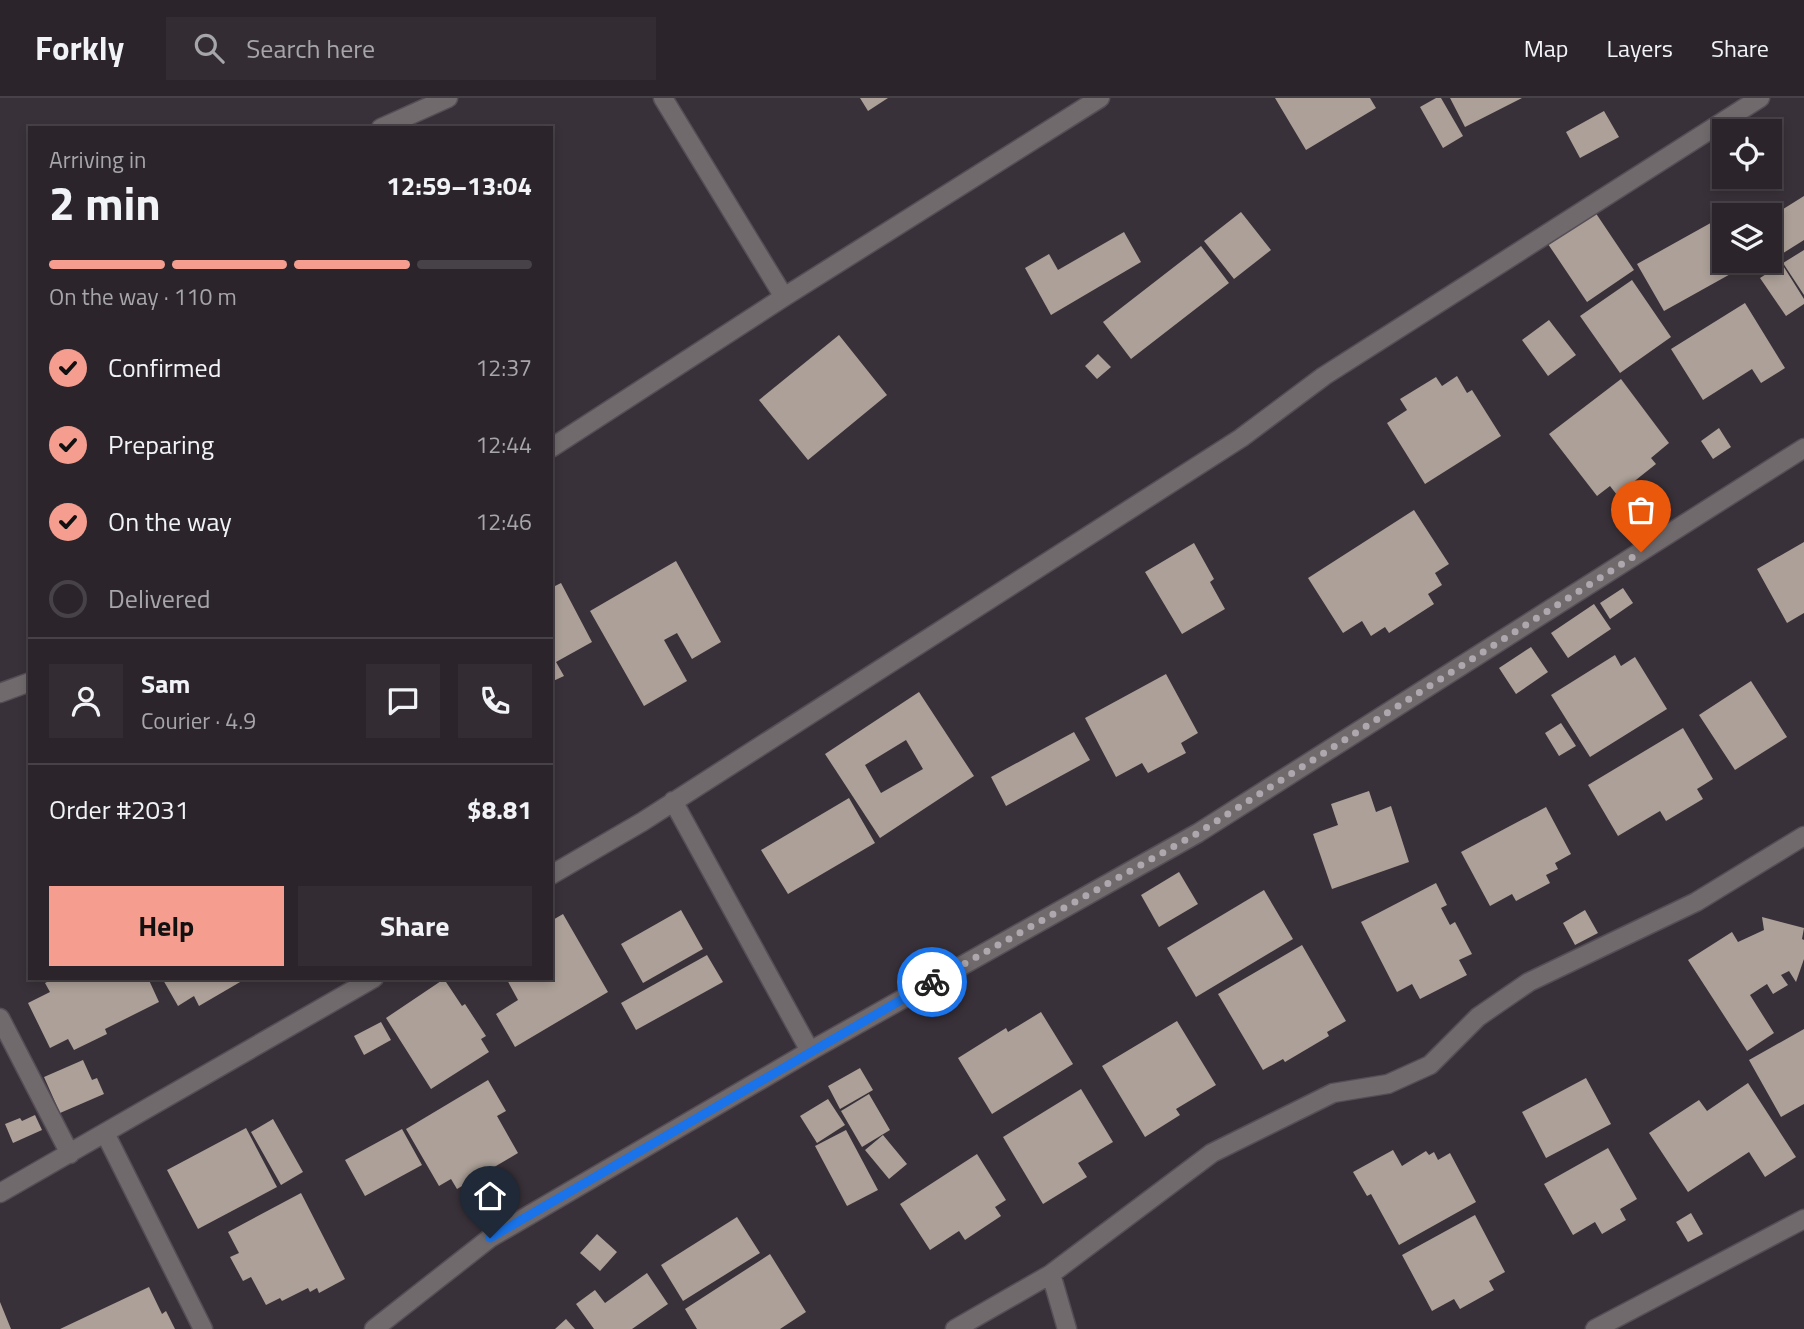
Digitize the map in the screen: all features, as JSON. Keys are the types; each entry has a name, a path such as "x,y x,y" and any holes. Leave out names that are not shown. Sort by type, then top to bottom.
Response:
{"street":[{"path":"385,126 448,98"},
{"path":"663,98 784,297"},
{"path":"553,447 1100,98"},
{"path":"553,874 642,822 1241,438 1324,376 1760,98"},
{"path":"374,1329 490,1238 810,1051 1198,833 1804,448"},
{"path":"0,694 28,683"},
{"path":"673,801 810,1051"},
{"path":"955,1329 1051,1275 1212,1153 1333,1093 1388,1084 1430,1065 1478,1017 1529,982 1696,902 1804,836"},
{"path":"0,1193 371,980"},
{"path":"0,1018 70,1154"},
{"path":"106,1133 203,1329"},
{"path":"1595,1329 1804,1219"},
{"path":"1051,1275 1067,1329"}],"building":[{"path":"860,98 888,98 868,111"},
{"path":"1275,98 1370,98 1376,108 1306,150"},
{"path":"1441,98 1463,136 1443,148 1420,107"},
{"path":"1450,98 1522,98 1465,127"},
{"path":"1604,111 1619,137 1580,158 1566,132"},
{"path":"1804,196 1804,240 1782,254 1782,210"},
{"path":"1593,209 1634,270 1587,302 1546,241"},
{"path":"1241,212 1271,250 1234,279 1204,241"},
{"path":"1712,222 1712,273 1732,273 1664,311 1637,264"},
{"path":"1124,232 1141,262 1051,315 1025,268 1049,254 1058,270"},
{"path":"1201,246 1229,283 1131,359 1103,322"},
{"path":"1804,250 1804,295 1783,263"},
{"path":"1782,264 1804,299 1804,304 1786,316 1760,278 1768,273 1782,273"},
{"path":"1632,280 1671,337 1620,373 1580,316"},
{"path":"1745,303 1785,368 1761,383 1752,369 1703,400 1671,349"},
{"path":"1549,320 1576,355 1548,376 1522,340"},
{"path":"839,335 887,395 808,460 759,400"},
{"path":"1098,354 1111,367 1097,379 1085,366"},
{"path":"1457,376 1467,393 1472,390 1501,436 1425,484 1387,423 1407,410 1400,399 1436,377 1442,386"},
{"path":"1621,379 1669,443 1651,458 1656,464 1617,495 1610,486 1597,496 1549,434"},
{"path":"1719,428 1731,447 1713,459 1701,441"},
{"path":"1414,510 1449,564 1435,573 1442,585 1428,594 1434,604 1389,633 1385,627 1371,636 1362,621 1343,633 1308,578"},
{"path":"1804,542 1804,613 1787,623 1757,569"},
{"path":"1194,543 1214,579 1210,582 1225,609 1182,634 1145,572"},
{"path":"676,561 721,642 692,659 677,633 664,640 687,681 644,706 590,611"},
{"path":"561,583 592,642 556,662 564,676 553,681 553,587"},
{"path":"1623,588 1633,603 1610,619 1600,603"},
{"path":"1594,604 1611,629 1568,658 1551,633"},
{"path":"1531,647 1548,672 1516,694 1499,668"},
{"path":"1615,655 1621,666 1635,657 1667,709 1590,757 1551,695"},
{"path":"1166,674 1198,733 1181,743 1186,753 1148,773 1142,763 1116,777 1085,718"},
{"path":"1751,681 1787,737 1735,770 1699,715"},
{"path":"919,692 974,776 880,838 825,754","holes":["906,740 923,769 881,793 865,765"]},
{"path":"1561,723 1576,746 1559,756 1545,733"},
{"path":"1683,728 1713,779 1697,789 1703,799 1666,821 1660,811 1618,836 1588,785"},
{"path":"1074,732 1090,760 1006,806 991,777"},
{"path":"1369,791 1376,812 1391,806 1409,862 1332,889 1313,834 1338,825 1331,804"},
{"path":"849,798 875,843 788,894 761,850"},
{"path":"1546,807 1571,854 1555,863 1558,869 1546,875 1550,883 1516,901 1512,894 1490,906 1461,852"},
{"path":"1179,872 1198,904 1159,927 1141,895"},
{"path":"1436,883 1447,905 1441,908 1450,925 1455,922 1472,954 1459,960 1467,975 1420,999 1412,984 1397,992 1361,922"},
{"path":"1264,890 1293,939 1196,997 1167,948"},
{"path":"681,910 703,949 643,983 621,944"},
{"path":"1585,910 1598,933 1575,945 1563,923"},
{"path":"563,914 608,992 515,1047 496,1014 518,1000 507,980 553,980 553,920"},
{"path":"1762,917 1804,928 1804,959 1796,982 1789,971 1781,975 1788,985 1773,994 1767,984 1750,995 1774,1033 1747,1051 1688,960 1732,932 1738,942 1764,930"},
{"path":"1302,945 1346,1021 1327,1032 1329,1036 1285,1062 1283,1059 1263,1070 1218,994"},
{"path":"707,955 723,982 636,1030 621,1003"},
{"path":"51,980 149,980 159,1002 105,1029 107,1034 74,1050 68,1039 50,1048 28,1003 50,992 45,983"},
{"path":"163,980 244,980 199,1006 194,996 178,1006"},
{"path":"445,980 462,1006 465,1004 486,1036 481,1039 489,1052 431,1089 386,1018"},
{"path":"1041,1012 1073,1064 992,1114 958,1058 1006,1028 1008,1032"},
{"path":"1177,1021 1216,1085 1176,1109 1180,1115 1145,1137 1102,1066"},
{"path":"381,1022 391,1040 364,1055 354,1036"},
{"path":"1804,1029 1804,1104 1781,1117 1749,1060"},
{"path":"83,1060 92,1080 97,1078 104,1094 60,1113 44,1077"},
{"path":"860,1068 873,1090 840,1109 828,1086"},
{"path":"1586,1078 1611,1124 1546,1158 1522,1112"},
{"path":"488,1080 506,1111 497,1116 518,1153 457,1189 451,1179 439,1186 406,1129"},
{"path":"1748,1083 1796,1157 1765,1177 1749,1152 1688,1192 1649,1133 1699,1100 1707,1111"},
{"path":"1081,1089 1113,1142 1078,1163 1087,1177 1043,1204 1003,1137"},
{"path":"869,1094 890,1130 862,1147 841,1111"},
{"path":"828,1099 845,1125 817,1143 800,1116"},
{"path":"35,1115 42,1130 13,1143 5,1124"},
{"path":"273,1119 303,1172 281,1185 251,1132"},
{"path":"246,1128 277,1187 198,1229 167,1170"},
{"path":"402,1129 422,1165 365,1196 345,1160"},
{"path":"846,1130 878,1190 847,1206 815,1146"},
{"path":"883,1135 907,1164 889,1179 865,1150"},
{"path":"1608,1148 1637,1199 1620,1209 1626,1220 1602,1234 1595,1222 1573,1235 1544,1184"},
{"path":"1393,1150 1402,1166 1426,1151 1429,1155 1434,1152 1438,1160 1450,1153 1476,1202 1399,1245 1371,1194 1367,1196 1353,1172"},
{"path":"977,1154 1006,1200 995,1207 1001,1216 965,1240 959,1231 930,1250 900,1204"},
{"path":"301,1193 345,1279 319,1293 317,1288 310,1292 308,1288 282,1301 280,1298 266,1305 251,1277 243,1281 230,1257 239,1253 228,1232"},
{"path":"1691,1213 1703,1234 1688,1242 1676,1222"},
{"path":"1475,1215 1505,1272 1489,1281 1494,1290 1460,1309 1454,1299 1432,1311 1402,1255"},
{"path":"737,1217 760,1253 683,1301 661,1265"},
{"path":"597,1234 617,1252 600,1271 580,1253"},
{"path":"770,1254 806,1312 780,1329 697,1329 685,1309"},
{"path":"647,1273 668,1304 632,1329 594,1329 576,1304 595,1290 605,1303"},
{"path":"149,1287 162,1314 166,1311 175,1329 60,1329"},
{"path":"0,1302 11,1329 0,1329"},
{"path":"566,1319 575,1329 555,1329"}],"way so far":[{"path":"932,982 1198,833 1641,552"}],"route":[{"path":"490,1238 932,982"}]}
